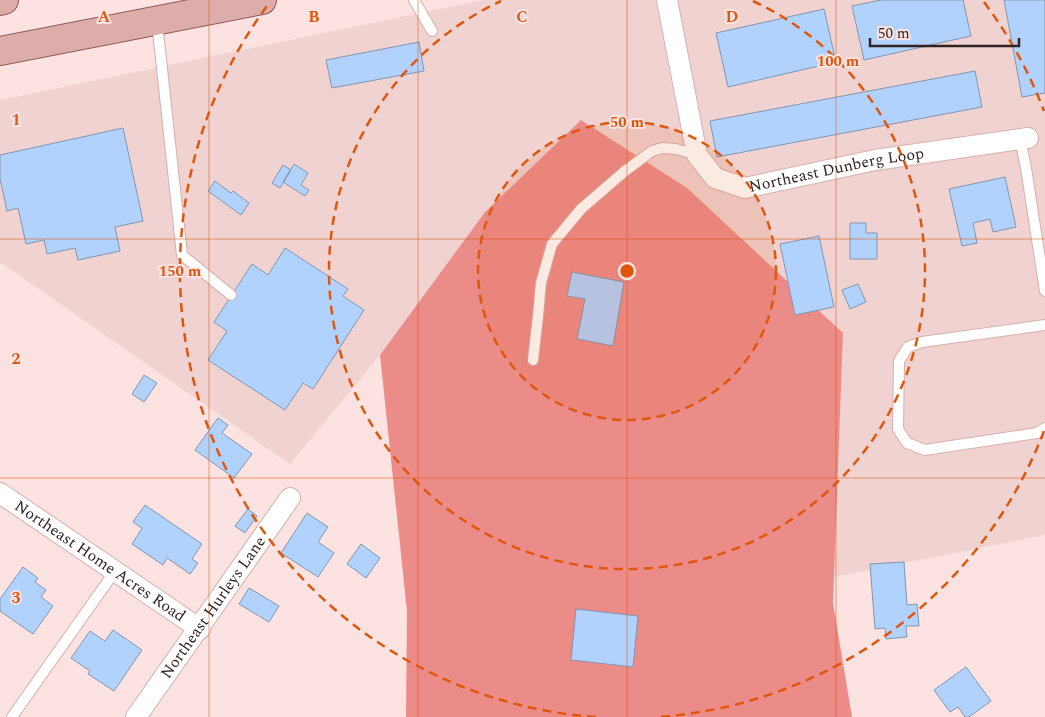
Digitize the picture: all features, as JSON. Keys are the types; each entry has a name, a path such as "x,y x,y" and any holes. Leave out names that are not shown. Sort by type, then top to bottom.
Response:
{"main road":[{"path":"0,1 4,0"},
{"path":"0,51 262,0"}],"street":[{"name":"Northeast Dunberg Loop","path":"667,0 697,155 715,178 745,188 876,160 1024,139"},
{"name":"Northeast Home Acres Road","path":"0,494 200,628"},
{"name":"Northeast Hurleys Lane","path":"136,717 290,498"}],"lane":[{"path":"414,0 432,31"},
{"path":"157,21 182,255 231,296"},
{"path":"1024,139 1026,168 1045,291"},
{"path":"533,360 541,284 552,244 581,209 625,171 652,151 662,148 676,149 697,155"},
{"path":"1045,325 922,342 908,347 899,361 898,429 908,443 925,450 1037,433 1045,428"},
{"path":"12,717 115,571"}],"shaded area":[{"path":"483,0 1045,0 1045,535 834,577 843,333 485,212 380,355 290,464 0,262 0,100"},
{"path":"581,120 687,188 843,333 833,603 852,717 406,717 407,611 380,355 485,212"}],"building":[{"path":"881,0 963,0 971,36 864,60 852,6"},
{"path":"1004,0 1045,0 1045,93 1022,97"},
{"path":"824,9 836,62 728,87 716,33"},
{"path":"419,42 424,71 332,88 326,60"},
{"path":"975,71 982,107 717,157 710,121"},
{"path":"123,128 143,221 115,227 120,251 78,260 75,248 47,254 44,240 26,244 18,208 7,211 0,179 0,155"},
{"path":"294,164 308,173 301,185 309,190 305,196 283,182"},
{"path":"283,165 291,170 280,188 272,183"},
{"path":"1005,177 1016,227 993,232 990,219 973,223 977,243 962,246 949,189"},
{"path":"215,181 249,203 241,215 208,191"},
{"path":"850,223 866,223 866,233 877,233 877,259 850,259"},
{"path":"819,236 834,307 795,315 780,244"},
{"path":"285,248 348,289 343,296 364,310 313,389 303,383 285,410 208,360 227,331 214,322 252,264 268,275"},
{"path":"572,272 624,282 613,346 577,339 585,299 567,296"},
{"path":"858,284 866,302 850,309 842,290"},
{"path":"144,375 157,383 144,402 132,394"},
{"path":"218,418 228,425 222,433 252,454 234,478 195,450"},
{"path":"145,505 202,544 192,559 198,563 190,574 167,558 163,565 132,544 142,528 133,522"},
{"path":"248,509 257,516 245,533 235,526"},
{"path":"307,513 328,527 318,542 334,553 318,577 281,553"},
{"path":"361,544 380,558 366,578 347,564"},
{"path":"904,562 907,605 917,604 919,626 906,626 907,637 886,639 885,628 875,629 870,564"},
{"path":"23,567 38,578 35,582 46,590 41,597 53,606 33,634 0,611 0,599"},
{"path":"249,588 279,606 269,622 239,604"},
{"path":"576,609 638,616 633,667 571,660"},
{"path":"113,630 142,650 114,691 88,674 90,671 71,658 90,631 105,641"},
{"path":"966,667 991,701 969,717 965,717 958,707 950,712 934,690"}]}
